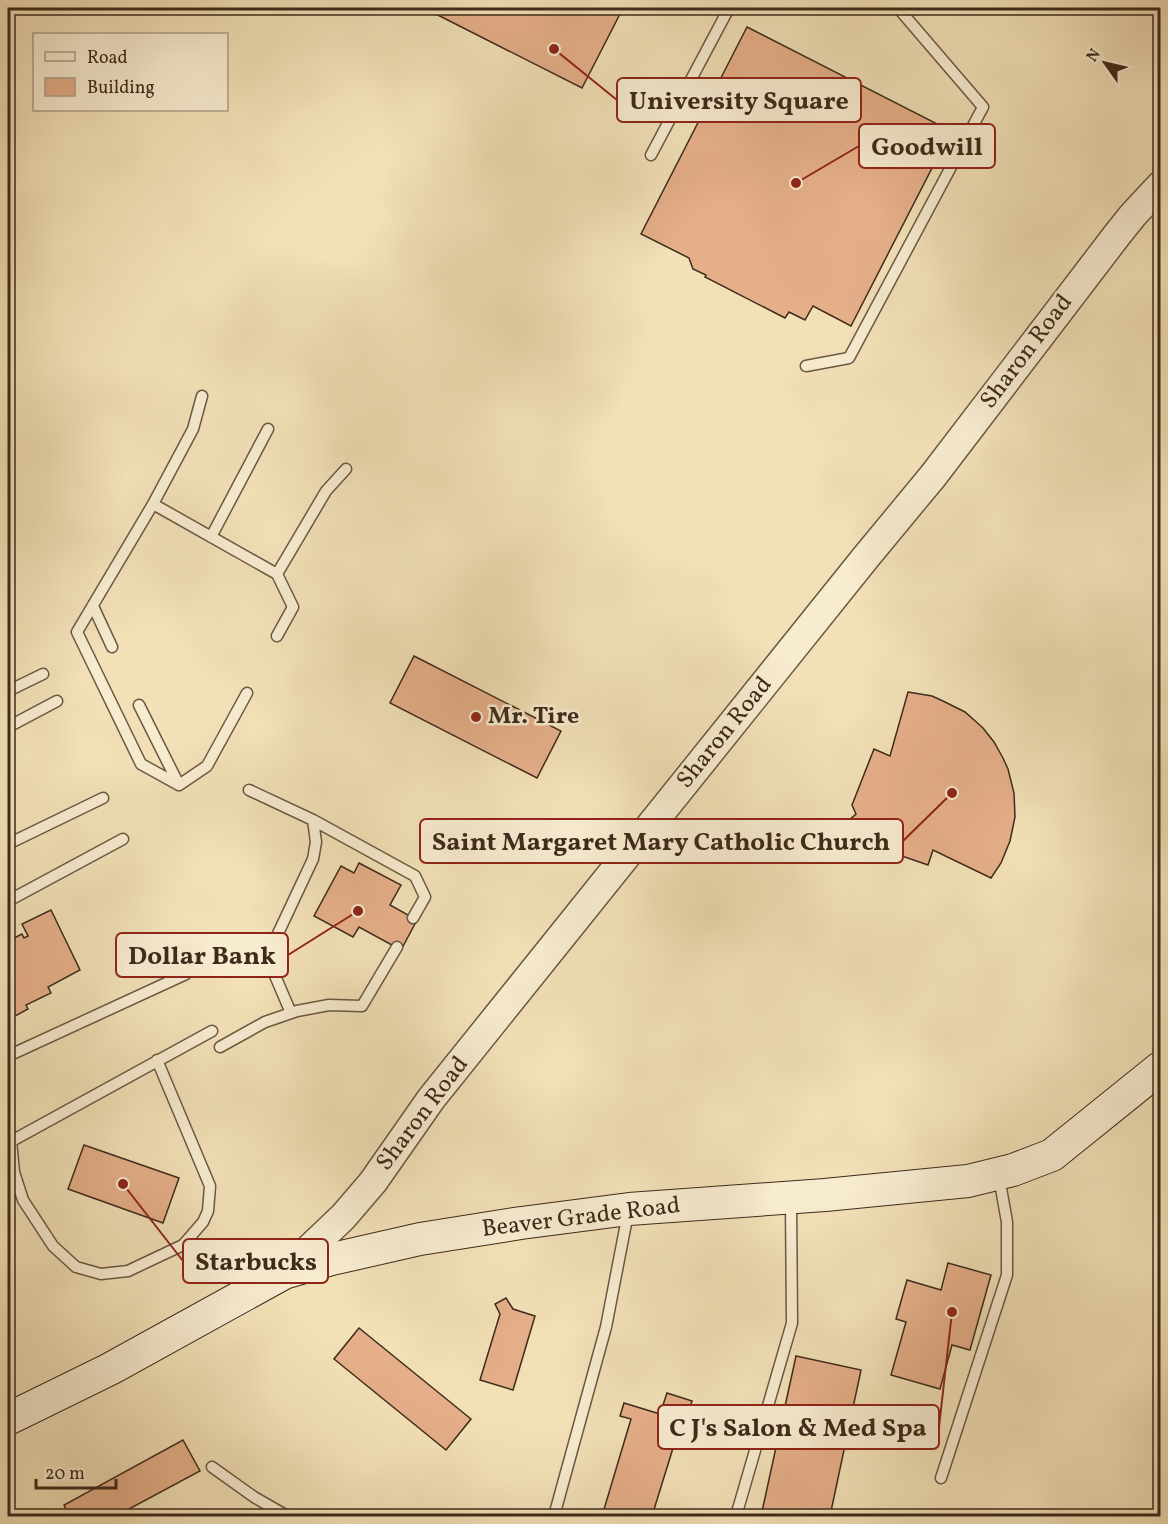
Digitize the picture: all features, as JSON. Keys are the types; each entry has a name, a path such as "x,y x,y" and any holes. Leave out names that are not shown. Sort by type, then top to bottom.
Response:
{"main road":[{"name":"Beaver Grade Road","path":"8,1419 110,1369 284,1273 332,1259 420,1239 521,1222 629,1209 791,1198 968,1180 998,1174 1052,1155 1161,1068"}],"street":[{"name":"Sharon Road","path":"284,1273 342,1217 373,1182 431,1099 933,476 1110,243 1161,186"}],"lane":[{"path":"651,155 729,8"},
{"path":"806,366 849,358 983,107 898,8"},
{"path":"179,785 141,764 77,632 153,504 193,429 202,396"},
{"path":"211,537 268,429"},
{"path":"278,574 326,491 346,469"},
{"path":"153,504 278,574 293,607 277,636"},
{"path":"93,606 112,647"},
{"path":"8,691 44,674"},
{"path":"179,785 207,766 247,693"},
{"path":"8,727 57,701"},
{"path":"139,705 179,785"},
{"path":"249,790 313,820 415,876 425,897 413,918"},
{"path":"8,844 103,798"},
{"path":"291,1013 267,957 313,859 316,842 313,820"},
{"path":"8,901 123,839"},
{"path":"220,1047 265,1022 291,1013 328,1005 362,1006 397,947"},
{"path":"8,1056 186,975"},
{"path":"158,1060 210,1186 208,1211 203,1222 183,1245 128,1271 101,1274 76,1267 53,1246 23,1200 14,1172 9,1142 158,1060 212,1031"},
{"path":"941,1478 1007,1275 1007,1222 998,1174"},
{"path":"736,1516 792,1323 791,1198"},
{"path":"554,1516 606,1326 629,1209"},
{"path":"212,1467 254,1497 287,1516"}],"building":[{"path":"424,8 623,8 582,88"},
{"path":"747,27 951,131 851,326 813,306 805,320 789,312 785,318 705,277 706,275 693,269 689,258 641,234"},
{"name":"Mr. Tire","path":"414,656 561,731 537,778 390,703"},
{"path":"908,692 932,696 965,712 983,728 994,742 1008,769 1014,793 1015,817 1010,841 1001,863 991,878 933,850 928,865 870,845 867,837 856,839 848,821 856,814 852,805 874,749 890,756"},
{"path":"359,863 401,885 390,905 417,920 401,950 359,927 353,937 314,916 341,866 354,873"},
{"path":"51,910 80,970 48,987 51,993 26,1005 28,1009 8,1020 8,941 22,934 24,938 28,936 22,924"},
{"path":"84,1145 179,1178 163,1223 68,1189"},
{"path":"948,1263 991,1275 970,1350 952,1345 940,1389 891,1375 906,1322 896,1319 907,1280 941,1290"},
{"path":"506,1298 513,1309 535,1316 513,1390 480,1380 500,1314 495,1304"},
{"path":"359,1328 471,1419 446,1450 334,1359"},
{"path":"796,1356 861,1370 830,1516 761,1516"},
{"path":"667,1393 692,1401 682,1433 678,1432 652,1516 602,1516 631,1419 620,1416 624,1403 660,1414"},
{"path":"183,1440 200,1471 116,1516 69,1516 64,1505"}],"place":[{"name":"University Square","path":"554,49"},
{"name":"Goodwill","path":"796,183"},
{"name":"Mr. Tire","path":"476,717"},
{"name":"Saint Margaret Mary Catholic Church","path":"952,793"},
{"name":"Dollar Bank","path":"358,911"},
{"name":"Starbucks","path":"123,1184"},
{"name":"C J's Salon & Med Spa","path":"952,1312"}]}
